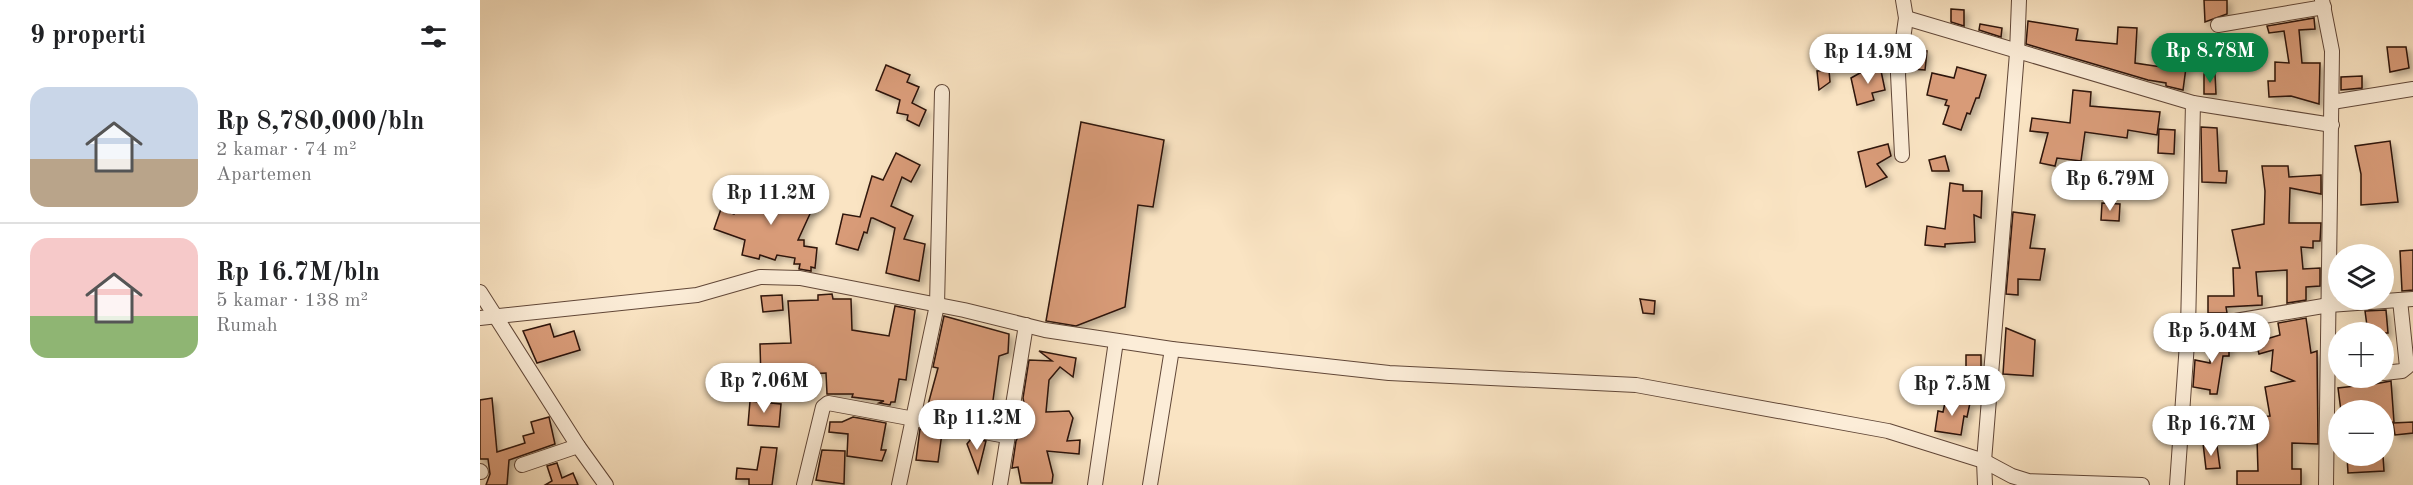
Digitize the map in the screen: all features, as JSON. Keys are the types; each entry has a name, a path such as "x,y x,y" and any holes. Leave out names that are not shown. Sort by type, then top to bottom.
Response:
{"street":[{"path":"1902,155 1898,74 1906,18 1903,0"},
{"path":"1985,485 1984,461 2017,53 2019,0"},
{"path":"2218,25 2323,4 2332,51 2330,244"},
{"path":"1906,18 2017,53 2193,103 2332,125"},
{"path":"2332,102 2413,89"},
{"path":"899,485 915,418 937,305 942,92"},
{"path":"2177,485 2188,329 2193,103"},
{"path":"480,318 697,295 760,277 800,278 1026,325 1172,349 1389,373 1636,385 1888,431 1984,461 2012,476 2028,481 2142,485"},
{"path":"480,292 578,446 606,485"},
{"path":"2394,372 2402,371 2407,367 2406,300"},
{"path":"2188,329 2328,305"},
{"path":"1000,485 1006,436 1026,325"},
{"path":"1095,485 1116,341"},
{"path":"1150,485 1172,349"},
{"path":"2326,485 2332,388"},
{"path":"804,485 825,404 915,418 1006,436"},
{"path":"522,465 578,446"}],"building":[{"path":"2204,0 2227,0 2227,14 2205,22"},
{"path":"1951,9 1964,10 1964,26 1951,22"},
{"path":"2314,18 2315,29 2299,30 2302,63 2320,63 2319,104 2291,96 2269,97 2268,81 2275,81 2275,62 2289,63 2284,31 2269,33 2267,26"},
{"path":"2028,21 2078,29 2076,40 2117,44 2118,27 2137,28 2135,63 2168,68 2170,57 2187,60 2183,90 2166,86 2166,83 2148,80 2026,44"},
{"path":"1980,24 2002,28 2001,37 1979,30"},
{"path":"2387,47 2406,47 2409,68 2390,72"},
{"path":"1914,50 1927,51 1925,70 1912,69"},
{"path":"886,65 910,75 907,82 919,87 912,103 926,110 919,126 907,120 908,115 897,113 900,100 876,90"},
{"path":"1880,66 1885,90 1872,93 1874,100 1857,105 1851,78 1867,69"},
{"path":"1957,67 1986,75 1979,98 1976,98 1970,114 1967,113 1961,130 1943,124 1949,106 1945,105 1947,100 1927,95 1932,73 1954,78"},
{"path":"1829,70 1830,82 1819,90 1817,71"},
{"path":"2204,74 2215,74 2216,94 2204,94"},
{"path":"2362,76 2362,88 2341,90 2341,77"},
{"path":"2073,90 2091,92 2090,106 2160,112 2157,135 2128,130 2127,138 2085,132 2081,161 2057,158 2055,166 2040,163 2048,133 2030,131 2032,118 2070,123"},
{"path":"1081,122 1164,140 1153,207 1138,205 1125,307 1076,326 1046,321"},
{"path":"2201,127 2217,128 2219,171 2227,171 2226,183 2202,182"},
{"path":"2159,129 2175,130 2174,154 2158,153"},
{"path":"2390,141 2398,202 2361,205 2361,174 2355,146"},
{"path":"1888,144 1891,156 1877,164 1887,177 1866,187 1858,152"},
{"path":"896,153 920,165 911,182 902,177 891,206 913,216 904,239 925,244 919,281 886,273 895,228 873,218 871,218 867,233 864,232 858,250 836,244 843,214 860,217 872,176 883,180"},
{"path":"1945,156 1949,171 1932,171 1929,160"},
{"path":"2262,166 2288,166 2289,177 2321,175 2321,194 2290,188 2289,223 2321,223 2320,241 2313,241 2313,248 2301,247 2303,269 2320,268 2320,286 2306,287 2306,300 2287,303 2287,270 2256,272 2258,296 2262,296 2262,305 2226,307 2227,313 2208,313 2208,296 2234,296 2233,268 2240,268 2232,230 2264,224 2265,191"},
{"path":"749,182 781,200 785,190 815,203 798,240 804,240 804,246 817,248 815,268 811,267 811,271 799,269 800,264 794,264 795,258 777,255 775,260 760,255 759,259 742,255 745,240 714,229 721,209 734,214"},
{"path":"1950,183 1963,185 1963,191 1982,191 1981,218 1974,215 1975,242 1945,244 1945,247 1925,245 1927,226 1945,229"},
{"path":"2102,203 2120,204 2119,221 2101,220"},
{"path":"2013,212 2035,215 2030,248 2045,249 2040,280 2018,279 2018,295 2006,294"},
{"path":"2413,250 2413,290 2402,291 2400,251"},
{"path":"832,294 833,299 851,299 852,330 889,336 895,306 915,310 906,380 899,379 895,402 891,402 890,405 879,403 884,401 852,397 853,394 827,394 826,373 805,374 806,380 761,380 760,344 791,343 788,301 818,300 818,295"},
{"path":"782,295 783,310 763,312 761,296"},
{"path":"1640,299 1655,301 1654,314 1643,313"},
{"path":"2386,310 2387,322 2366,322 2365,311"},
{"path":"944,316 1009,334 1008,353 999,356 991,415 975,415 973,420 926,412 938,368 933,367"},
{"path":"2306,318 2311,353 2317,351 2318,444 2292,443 2292,469 2301,469 2301,485 2237,485 2237,471 2258,471 2257,439 2217,441 2216,419 2270,416 2265,387 2294,381 2271,371 2273,350 2259,354 2256,342 2280,335 2278,323"},
{"path":"550,324 554,337 574,331 580,350 537,363 523,331"},
{"path":"2006,328 2035,340 2033,376 2003,374"},
{"path":"2229,333 2229,356 2223,356 2217,394 2210,394 2210,390 2193,387 2195,360 2210,363 2210,334"},
{"path":"1039,351 1076,358 1073,377 1060,367 1049,380 1046,412 1069,411 1073,418 1067,441 1080,440 1079,454 1047,451 1053,475 1052,483 1021,483 1018,467 1012,468 1016,441 1023,428 1029,430 1023,398 1029,360 1052,361"},
{"path":"1966,355 1981,355 1981,378 1966,378"},
{"path":"2338,388 2392,388 2392,400 2340,400"},
{"path":"492,398 497,452 525,443 523,436 534,433 531,422 549,417 555,444 509,460 507,485 486,485 490,474 488,459 480,459 480,400"},
{"path":"1946,398 1970,403 1967,417 1964,416 1961,435 1935,431 1938,411 1943,412"},
{"path":"750,401 781,404 779,427 748,425"},
{"path":"853,417 886,423 881,450 886,450 882,461 847,456 848,434 829,432 830,422 842,422"},
{"path":"2413,422 2413,433 2395,435 2394,423"},
{"path":"920,429 942,433 938,462 916,460"},
{"path":"971,439 986,441 978,473 967,444"},
{"path":"2203,443 2217,446 2220,468 2206,469"},
{"path":"761,447 777,448 772,485 749,485 749,479 736,479 737,468 757,470"},
{"path":"822,450 845,451 844,484 816,480"},
{"path":"557,463 562,478 573,473 578,485 545,485 552,481 547,466"},
{"path":"2348,466 2384,466 2384,471 2348,473"}]}
